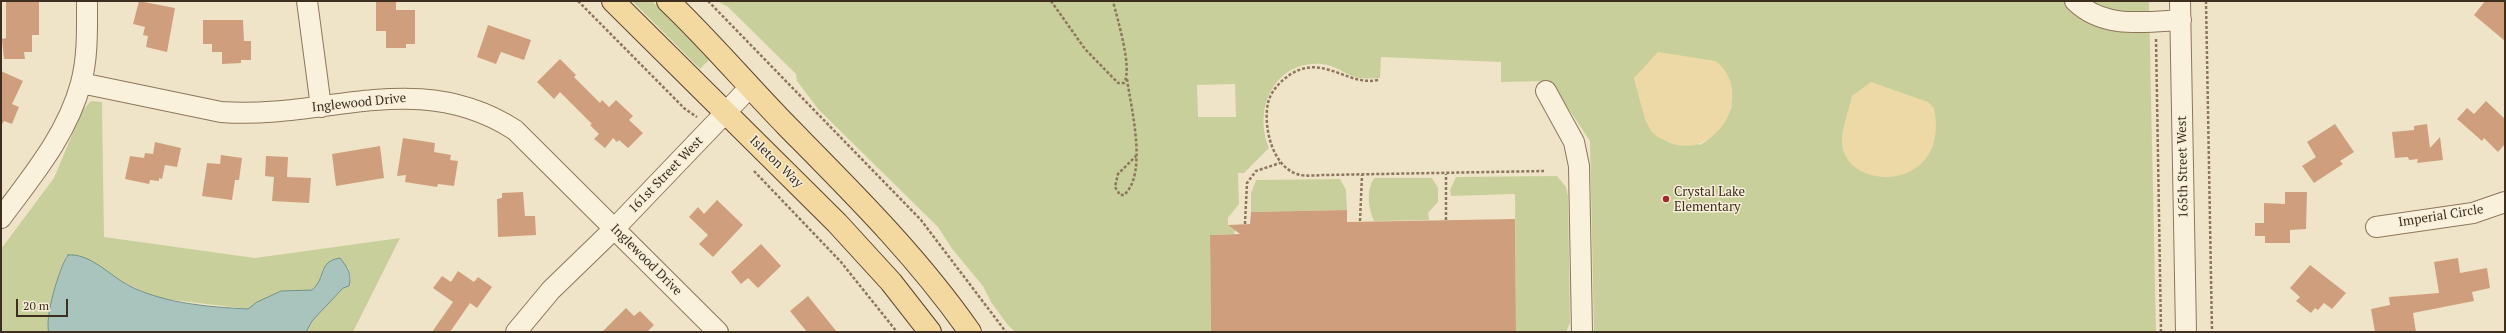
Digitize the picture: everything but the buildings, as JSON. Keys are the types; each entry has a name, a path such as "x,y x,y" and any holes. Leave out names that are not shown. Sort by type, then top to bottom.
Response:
{"main road":[{"name":"Isleton Way","path":"613,1 718,121 775,161 865,253 930,332"},
{"path":"668,1 706,38 750,87 907,250 970,332"}],"street":[{"path":"1,218 27,185 54,144 81,83 87,27 87,1"},
{"path":"307,1 321,107"},
{"path":"2075,1 2102,19 2139,23 2155,22 2181,10"},
{"name":"165th Street West","path":"2181,10 2186,332"},
{"name":"Inglewood Drive","path":"81,83 221,112 265,113 321,107 388,97 412,97 462,104 515,130 718,332"},
{"name":"161st Street West","path":"516,332 551,290 615,228 750,87"},
{"path":"1546,91 1574,142 1579,166 1582,332"},
{"name":"Imperial Circle","path":"2376,227 2473,213 2505,202"}],"path":[{"path":"578,1 685,109 718,121"},
{"path":"708,1 921,220 1006,332"},
{"path":"1052,1 1077,39 1111,76 1118,83 1124,83 1127,79"},
{"path":"1113,1 1124,51 1136,156 1132,187 1124,195 1120,195 1115,187 1118,174 1136,156"},
{"path":"2206,1 2212,332"},
{"path":"2155,22 2161,332"},
{"path":"1378,80 1371,82 1356,80 1340,72 1321,67 1299,70 1285,78 1268,101 1266,118 1270,139 1280,163 1298,174 1362,175 1544,172"},
{"path":"1245,224 1247,183 1256,171 1280,163"},
{"path":"750,166 842,262 898,332"},
{"path":"1446,174 1446,220"},
{"path":"1360,221 1362,175"}],"green space":[{"path":"632,1 652,1 709,60 700,69"},
{"name":"Crystal Lake Elementary","path":"717,1 2149,1 2156,332 1594,332 1590,141 1550,81 1501,82 1501,62 1381,57 1380,78 1359,78 1349,75 1336,68 1321,64 1305,65 1291,70 1280,79 1271,90 1266,103 1264,118 1265,133 1269,148 1244,173 1238,173 1239,204 1228,218 1228,225 1235,230 1234,234 1210,235 1211,332 1015,332 1007,324 991,302 983,286 953,250 938,227 819,110 797,81 796,74 728,7","holes":["1634,78 1732,105 1724,123 1711,137 1700,145 1652,132 1646,121","1235,84 1236,117 1198,117 1197,85"]},
{"path":"91,101 102,102 104,237 255,258 400,238 353,332 306,332 312,321 343,288 349,286 351,277 348,267 323,268 319,283 312,291 281,291 257,302 248,309 157,298 123,282 81,256 67,255 60,270 50,306 48,326 49,332 1,332 1,249 54,178 82,111"},
{"path":"1557,176 1566,187 1568,196 1570,323 1566,332 1516,332 1515,194 1451,196 1450,190 1456,177"},
{"path":"1374,178 1432,178 1438,188 1438,202 1428,213 1429,220 1374,221 1370,210 1369,194 1371,183"},
{"path":"1340,179 1346,190 1347,210 1251,212 1251,193 1256,180"}],"sand":[{"path":"1658,52 1716,61 1727,75 1732,90 1731,106 1725,121 1715,134 1701,143 1685,146 1668,142 1654,134 1648,124 1634,78"},
{"path":"1871,82 1928,102 1934,108 1935,136 1927,157 1913,170 1895,176 1876,176 1859,170 1847,158 1842,136 1852,96"}],"water":[{"path":"68,255 75,255 89,260 121,281 150,294 166,299 216,307 248,309 257,302 281,291 312,290 317,285 325,266 333,260 340,258 349,271 350,282 349,286 343,288 312,321 306,332 49,332 48,326 50,306 64,261"}],"place":[{"name":"Crystal Lake Elementary","path":"1666,199"}]}
